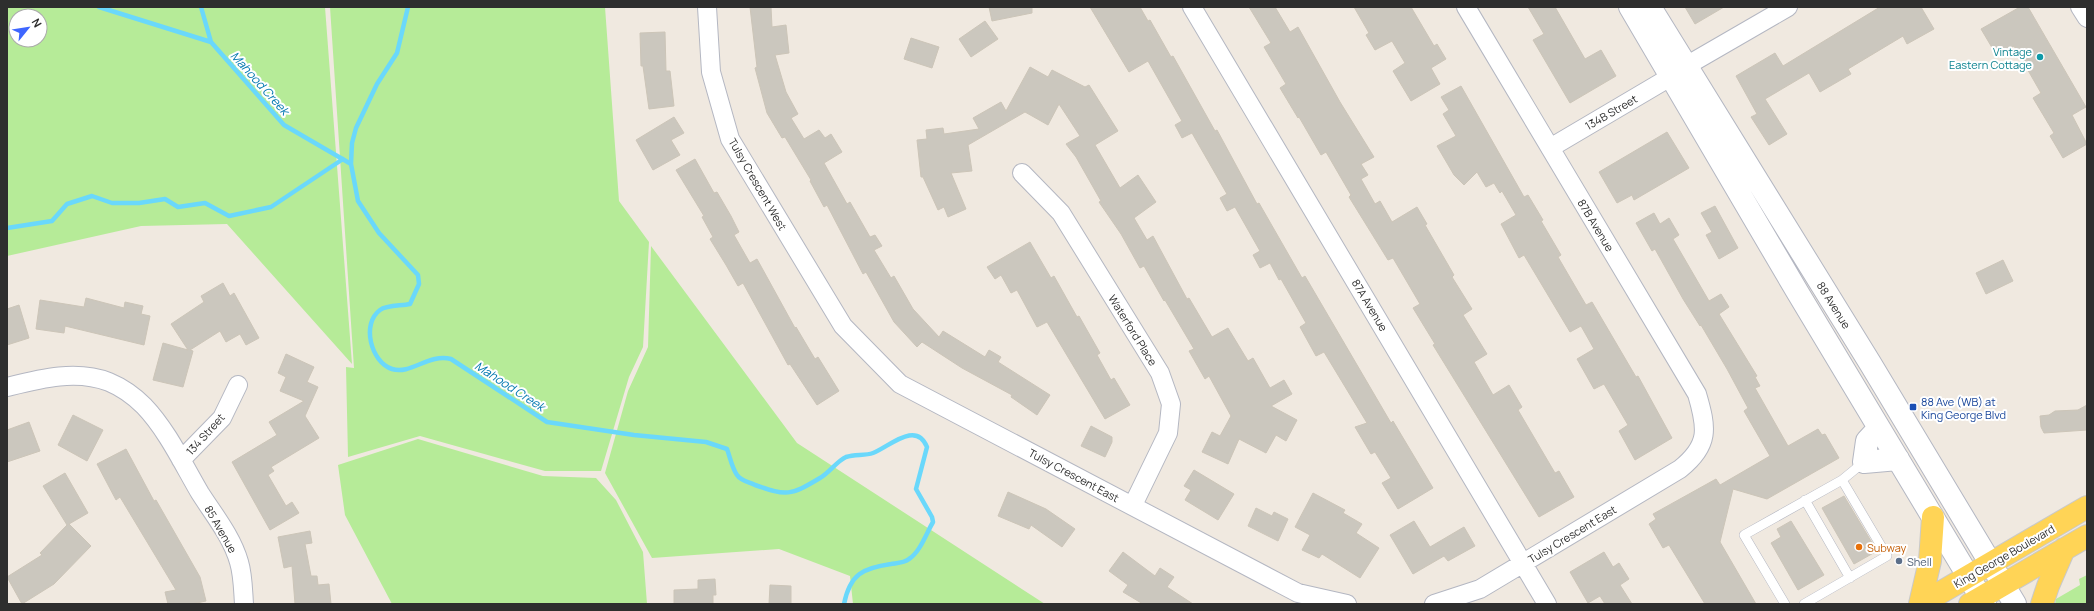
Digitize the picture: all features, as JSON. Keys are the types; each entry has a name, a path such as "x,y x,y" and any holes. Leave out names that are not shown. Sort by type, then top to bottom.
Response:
{"main road":[{"name":"88 Avenue","path":"1630,7 1679,71 1870,363 2015,604"},
{"name":"88 Avenue","path":"1650,7 1679,71 1880,428 1969,576 1979,602"},
{"path":"1880,428 1867,441 1864,462 1898,459"},
{"name":"King George Boulevard","path":"1920,604 2087,507"},
{"path":"1920,604 1930,561 1933,517"},
{"path":"1979,602 2004,584 2087,536"},
{"path":"2042,604 2064,549"}],"street":[{"name":"Tulsy Crescent West","path":"707,7 711,72 730,139 829,303"},
{"name":"87A Avenue","path":"1192,7 1547,604"},
{"name":"87B Avenue","path":"1466,7 1697,394 1705,421 1704,438 1700,448"},
{"name":"134B Street","path":"1550,148 1788,7"},
{"path":"2080,7 2087,18"},
{"name":"Waterford Place","path":"1022,173 1061,213 1160,373 1172,404 1168,433 1133,505"},
{"name":"Tulsy Crescent East","path":"829,303 843,326 900,384 1298,593 1347,604"},
{"name":"85 Avenue","path":"7,387 42,378 66,376 88,377 108,382 127,392 144,406 158,424 228,538 239,560 242,573 244,604"},
{"name":"134 Street","path":"180,460 222,418 238,385"},
{"name":"Tulsy Crescent East","path":"1434,604 1480,589 1680,469 1693,458 1700,448"}],"lane":[{"path":"1785,604 1744,535 1842,480 1864,462"},
{"path":"1804,604 1887,556 1842,480"},
{"path":"1805,500 1850,578"}],"green space":[{"path":"7,7 325,7 352,364 227,224 141,226 7,256"},
{"path":"330,7 605,7 619,201 649,242 643,347 629,377 601,471 545,471 420,436 348,457 346,367 354,368"},
{"path":"651,246 797,443 1045,604 853,604 850,576 779,549 652,558 605,473 628,391 648,347"},
{"path":"418,439 543,476 596,478 616,500 643,552 647,604 392,604 345,515 338,465"},
{"path":"2087,575 2087,604 2055,604 2056,599 2080,585 2079,579"}],"building":[{"path":"750,7 771,7 772,27 786,25 789,53 775,55 786,92 798,114 791,118 804,139 819,130 825,138 831,134 842,152 824,163 847,204 850,202 870,237 875,235 882,246 874,250 891,278 894,276 913,309 939,337 943,331 985,357 989,350 1001,357 998,362 1050,395 1037,415 1011,397 1012,395 962,368 922,342 917,347 894,322 866,272 863,274 827,205 824,207 810,181 811,180 785,137 782,138 767,113 755,68 757,67"},
{"path":"989,7 1032,7 1032,13 992,21"},
{"path":"1090,7 1140,7 1148,21 1150,20 1171,57 1173,56 1215,131 1217,130 1257,204 1259,203 1302,278 1305,276 1391,423 1393,421 1433,488 1398,509 1382,483 1391,478 1375,452 1371,454 1355,427 1367,423 1324,352 1316,356 1300,327 1306,323 1281,279 1279,280 1270,263 1260,268 1253,255 1260,251 1235,207 1227,211 1220,198 1227,194 1192,133 1182,138 1175,125 1182,121 1148,61 1129,72"},
{"path":"1249,7 1275,7 1290,32 1298,27 1340,102 1374,157 1361,164 1368,175 1361,179 1375,204 1380,201 1392,222 1417,207 1427,224 1425,225 1454,275 1452,277 1472,309 1463,315 1487,354 1474,362 1493,395 1509,385 1522,407 1518,410 1555,473 1559,471 1574,497 1539,517 1433,345 1435,344 1413,308 1420,304 1393,258 1388,260 1349,197 1351,195 1326,152 1321,155 1280,88 1286,84 1264,47 1271,43"},
{"path":"1354,7 1411,7 1434,46 1437,44 1446,59 1431,68 1440,84 1411,101 1393,71 1405,63 1392,41 1375,50 1366,35 1369,33"},
{"path":"1528,7 1555,7 1585,59 1601,50 1616,76 1570,103 1533,40 1544,34"},
{"path":"1685,7 1724,7 1695,24"},
{"path":"1880,7 1921,7 1934,29 1907,44 1903,36 1848,69 1851,74 1820,92 1809,73 1765,99 1787,134 1769,145 1751,117 1757,114 1736,76 1775,53 1783,66"},
{"path":"2020,7 2028,7 2086,107 2072,115 2087,144 2063,158 2050,136 2054,133 2033,98 2041,93 2014,46 1997,56 1981,29"},
{"path":"985,21 998,39 971,57 959,39"},
{"path":"665,32 666,71 670,71 674,106 649,109 643,66 641,66 640,33"},
{"path":"911,38 939,47 932,68 904,59"},
{"path":"1030,67 1048,77 1052,70 1085,87 1089,85 1118,131 1095,145 1120,188 1138,175 1156,202 1134,218 1147,240 1153,236 1187,299 1189,298 1212,337 1228,328 1248,361 1253,358 1270,388 1284,380 1292,394 1271,406 1297,420 1286,441 1276,435 1266,453 1239,439 1228,464 1202,452 1212,432 1220,436 1231,416 1209,376 1205,379 1189,351 1194,349 1165,300 1164,301 1144,266 1140,268 1121,234 1099,202 1101,201 1076,157 1066,144 1080,136 1059,104 1048,125 1025,112 968,145 972,171 951,173 966,209 948,217 944,207 938,210 923,177 921,177 917,140 927,139 926,130 943,128 944,134 979,129 973,118 1001,102 1006,111"},
{"path":"1461,86 1524,197 1528,195 1543,220 1541,221 1561,255 1558,257 1586,305 1592,302 1636,377 1638,376 1672,438 1635,460 1619,431 1628,425 1604,384 1594,389 1577,359 1594,349 1581,326 1570,332 1524,255 1519,258 1501,224 1516,215 1502,191 1500,193 1494,183 1486,187 1477,172 1464,185 1454,175 1437,146 1456,136 1443,114 1449,110 1441,97"},
{"path":"674,117 684,133 671,140 680,155 653,170 636,140"},
{"path":"1667,132 1689,168 1634,200 1632,195 1617,203 1599,172"},
{"path":"695,159 714,193 717,192 731,216 739,232 734,235 750,263 757,259 795,328 796,327 815,359 818,357 839,391 817,405 790,364 788,365 743,283 738,286 710,239 713,237 702,217 704,216 676,170"},
{"path":"1715,206 1738,248 1719,259 1706,235 1712,232 1701,213"},
{"path":"1654,213 1660,224 1669,218 1679,235 1673,239 1709,301 1721,294 1729,307 1719,314 1757,376 1755,377 1760,386 1755,388 1788,446 1818,429 1822,435 1825,434 1839,458 1767,499 1733,489 1720,542 1756,604 1705,604 1669,545 1663,548 1649,524 1656,519 1653,514 1716,479 1720,485 1770,456 1744,411 1748,408 1727,369 1701,325 1700,326 1683,299 1655,249 1652,251 1636,223"},
{"path":"1030,242 1051,278 1054,276 1077,317 1079,316 1100,353 1097,355 1111,380 1114,378 1130,405 1105,419 1047,322 1037,327 1017,290 1011,293 1001,275 995,279 987,267"},
{"path":"2003,260 2013,281 1986,294 1976,273"},
{"path":"223,283 230,296 234,293 259,338 246,345 240,334 226,342 220,331 190,350 193,351 183,387 153,380 163,343 188,350 171,324 204,302 201,296"},
{"path":"86,298 124,308 125,302 143,306 141,314 150,316 144,345 65,326 64,333 36,329 40,300 84,307"},
{"path":"19,305 29,338 7,345 7,309"},
{"path":"286,354 314,367 307,382 318,387 305,416 319,438 271,467 274,471 268,475 286,506 292,502 299,513 270,530 232,462 277,435 269,422 304,401 280,391 286,377 278,373"},
{"path":"2087,405 2087,430 2044,433 2041,427 2040,416 2049,415 2055,411 2078,410"},
{"path":"73,415 103,430 87,461 58,445"},
{"path":"29,422 40,451 7,462 7,430"},
{"path":"1091,426 1112,437 1112,442 1105,457 1081,446"},
{"path":"126,449 154,501 156,500 200,577 206,601 192,604 168,604 165,592 176,590 120,497 116,500 97,464"},
{"path":"1194,470 1234,494 1218,520 1185,500 1191,490 1184,486"},
{"path":"65,473 88,513 69,524 91,546 54,584 22,604 7,577 42,555 40,553 67,525 43,486"},
{"path":"1008,492 1046,509 1075,529 1062,547 1031,525 1029,529 998,516"},
{"path":"1313,493 1345,510 1343,513 1362,524 1356,533 1379,548 1360,578 1322,554 1319,558 1302,550 1310,535 1295,527"},
{"path":"1844,496 1877,551 1854,564 1822,508"},
{"path":"1256,508 1272,516 1274,512 1288,519 1278,541 1248,526"},
{"path":"1414,521 1430,547 1464,527 1475,546 1448,561 1444,556 1413,574 1390,535"},
{"path":"1791,521 1824,575 1798,590 1771,543 1781,537 1777,529"},
{"path":"310,531 312,543 305,544 311,576 317,576 318,585 329,584 331,604 295,604 292,566 284,568 278,537"},
{"path":"1123,552 1155,576 1160,568 1174,577 1167,587 1193,604 1143,604 1123,592 1128,585 1109,571"},
{"path":"1604,552 1613,567 1619,563 1629,579 1620,585 1632,604 1605,604 1600,596 1588,603 1570,572"},
{"path":"715,579 716,595 713,595 713,604 674,604 674,590 698,589 698,580"},
{"path":"770,585 791,586 791,604 769,604"}],"waterway":[{"path":"99,7 211,42"},
{"name":"Mahood Creek","path":"201,7 211,42 284,125 351,164 358,201 379,233 418,275 419,284 410,304 383,308 374,316 371,324 370,333 374,351 385,365 392,369 399,370 413,367 435,359 451,359 547,422 634,435 706,442 727,449 734,469 741,479 774,491 788,492 802,488 823,476 839,461 846,457 873,453 894,441 909,435 922,439 927,447 916,489 932,517 933,522 920,547 909,559 903,562 873,568 859,574 850,586 844,604"},
{"path":"351,164 352,143 356,128 377,84 397,53 408,7"},
{"path":"7,228 52,221 67,204 92,196 112,203 139,203 165,199 178,207 205,203 229,216 271,207 343,159"}],"place":[{"name":"Vintage Eastern Cottage","path":"2040,57"},
{"name":"88 Ave (WB) at King George Blvd","path":"1913,407"},
{"name":"Subway","path":"1859,547"},
{"name":"Shell","path":"1899,561"}]}
